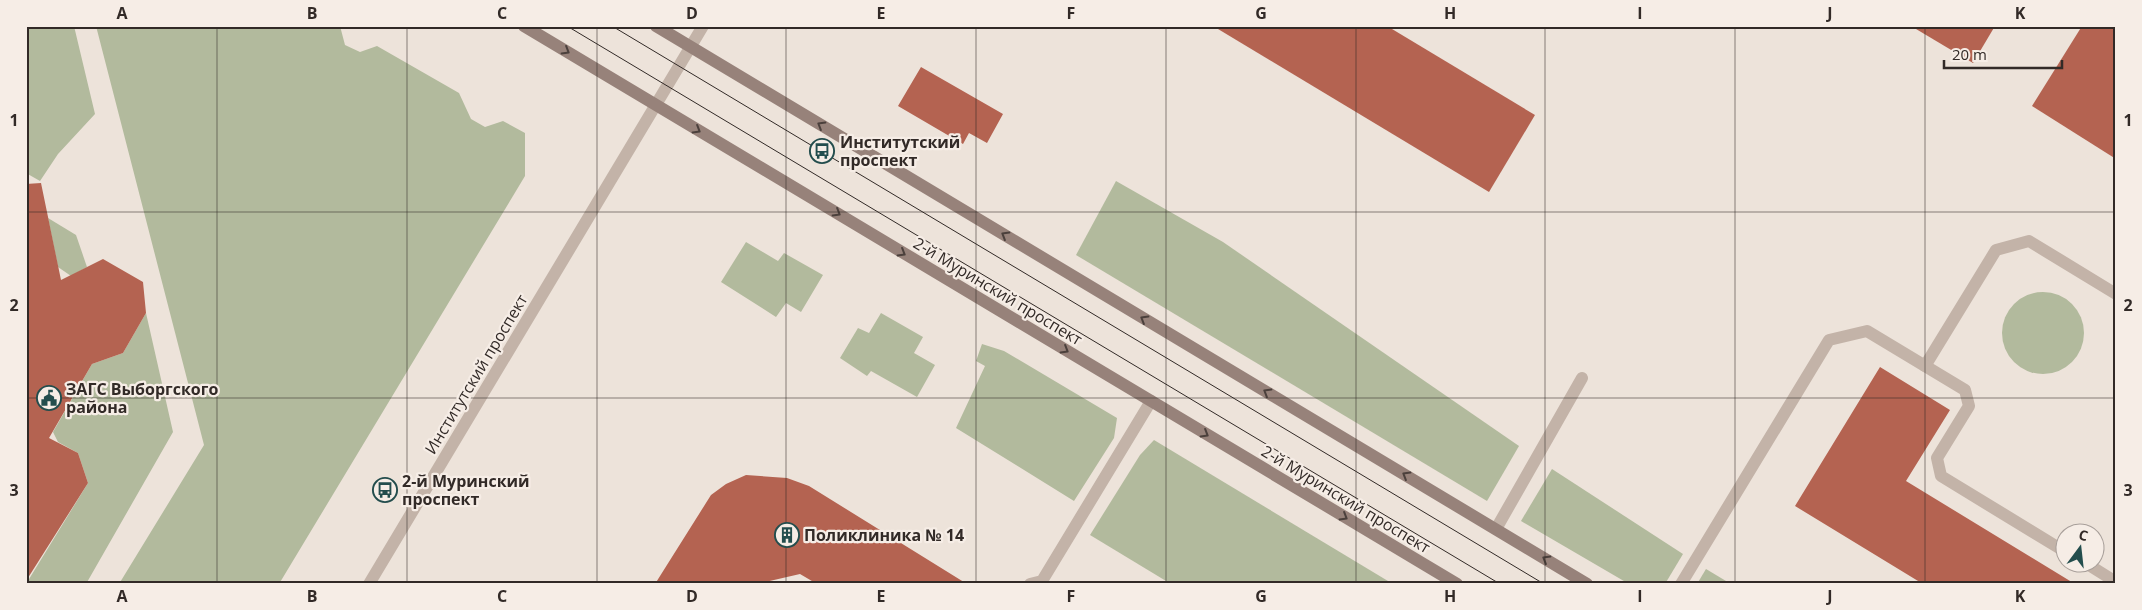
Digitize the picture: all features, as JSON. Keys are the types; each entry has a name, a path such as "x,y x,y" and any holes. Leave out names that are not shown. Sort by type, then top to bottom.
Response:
{"main road":[{"name":"2-й Муринский проспект","path":"524,26 1457,584"},
{"path":"656,26 1587,584"}],"street":[{"name":"Институтский проспект","path":"369,584 703,26"},
{"path":"1925,366 1996,250 2029,242 2116,294"},
{"path":"1681,584 1829,340 1866,331 1964,390 1969,406 1937,458 1941,476 2054,545"},
{"path":"1496,529 1582,378"},
{"path":"1030,584 1042,581 1151,402"},
{"path":"2100,572 2116,582"}],"green space":[{"path":"26,26 74,26 95,114 58,154 40,181 26,173"},
{"path":"96,26 340,26 345,45 360,52 377,46 459,93 471,119 485,127 503,121 525,133 525,176 279,584 119,584 204,445"},
{"path":"1116,181 1223,242 1519,446 1487,501 1076,255"},
{"path":"48,218 76,235 87,267 71,276 58,267"},
{"path":"746,242 778,261 784,253 823,275 801,312 786,303 776,317 721,282"},
{"path":"2043,292 2059,296 2072,304 2080,317 2084,333 2080,349 2072,362 2059,370 2043,374 2027,370 2014,362 2006,349 2002,333 2006,317 2014,304 2027,296"},
{"path":"146,313 173,432 86,584 26,584 88,483 78,453 58,442 53,432 92,364 123,353"},
{"path":"881,313 923,337 914,353 935,365 917,397 871,371 867,376 840,358 858,328 869,333"},
{"path":"982,344 1004,351 1117,418 1114,438 1074,501 956,428 985,366 976,361"},
{"path":"1154,440 1393,584 1171,584 1090,535 1140,455"},
{"path":"1552,469 1683,554 1665,584 1629,584 1521,521"},
{"path":"1706,569 1731,584 1697,584"}],"building":[{"path":"1213,26 1387,26 1535,115 1489,192"},
{"path":"1911,26 1995,26 1973,63"},
{"path":"2082,26 2116,26 2116,159 2032,106"},
{"path":"921,67 1003,114 987,143 969,133 963,144 898,106"},
{"name":"ЗАГС Выборгского района","path":"41,183 61,280 103,259 143,282 146,313 123,353 92,364 49,438 78,453 88,483 26,581 26,184"},
{"path":"1880,367 1950,410 1906,481 2075,584 1923,584 1795,506"},
{"name":"Поликлиника № 14","path":"746,475 787,478 809,486 967,584 817,584 800,574 757,584 655,584 711,495 726,484"}],"tram line":[{"path":"567,26 1500,584"},
{"path":"612,26 1544,584"}],"place":[{"name":"Институтский проспект","path":"822,151"},
{"name":"ЗАГС Выборгского района","path":"49,398"},
{"name":"2-й Муринский проспект","path":"385,490"},
{"name":"Поликлиника № 14","path":"787,535"}]}
